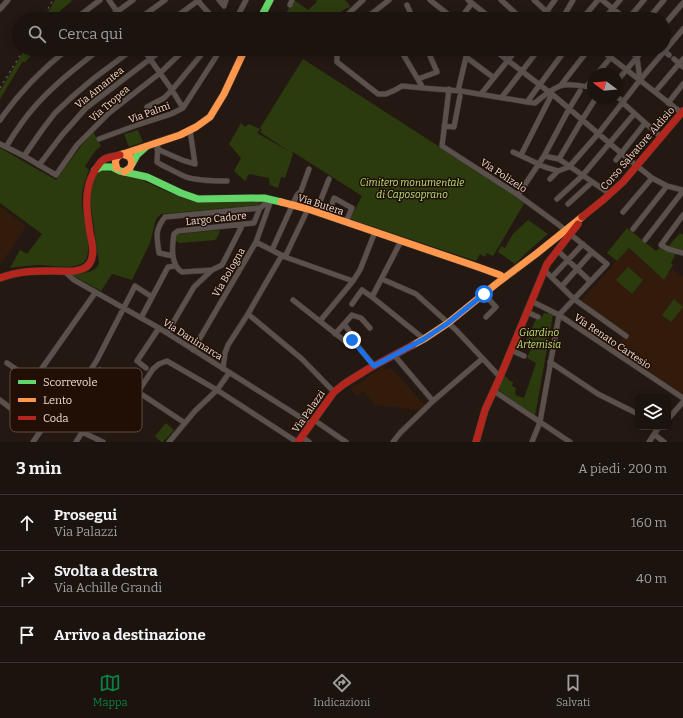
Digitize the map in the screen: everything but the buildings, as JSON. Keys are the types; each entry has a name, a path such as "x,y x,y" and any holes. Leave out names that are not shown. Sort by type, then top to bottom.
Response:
{"street":[{"path":"0,9 8,0"},
{"path":"84,12 100,0"},
{"path":"109,0 117,12 133,0"},
{"path":"149,12 165,0"},
{"path":"183,12 199,0 208,12"},
{"path":"219,0 224,6 226,0"},
{"path":"240,12 246,0"},
{"path":"264,12 270,0"},
{"path":"350,12 363,0"},
{"path":"374,12 389,0"},
{"path":"430,0 445,12"},
{"path":"501,0 514,12"},
{"path":"534,0 547,12 555,0"},
{"path":"566,12 573,0"},
{"path":"588,12 598,0"},
{"path":"602,0 617,12"},
{"path":"610,12 620,0"},
{"path":"633,12 644,0"},
{"path":"654,12 664,0"},
{"path":"671,17 683,2 681,0"},
{"path":"464,12 470,1 483,12"},
{"path":"407,5 410,12"},
{"path":"671,42 683,29"},
{"path":"0,120 34,79 59,56"},
{"path":"6,147 37,104 71,72 91,56"},
{"path":"24,156 55,112 93,79 124,56"},
{"name":"Via Amantea","path":"39,165 67,129 86,108 153,56"},
{"name":"Via Tropea","path":"39,165 56,175 76,145 109,113 160,73 178,56"},
{"path":"147,107 164,98 200,56"},
{"name":"Via Palmi","path":"99,139 171,114 183,108 216,56"},
{"path":"121,171 115,163 117,157 136,148 158,146 190,130 210,117 224,94 240,56"},
{"path":"336,56 336,62 378,94 386,94 402,86 449,89 535,103 564,84 587,86"},
{"path":"404,56 423,88"},
{"path":"418,79 437,72 430,56"},
{"path":"502,56 539,84 652,178 667,186 683,191 645,240"},
{"path":"481,94 512,56"},
{"path":"502,98 534,56"},
{"path":"526,102 561,56"},
{"path":"561,86 584,56"},
{"path":"623,97 640,80 658,56"},
{"path":"458,91 466,57 494,78"},
{"path":"602,68 611,57 682,113"},
{"path":"637,57 640,80"},
{"path":"623,74 637,57"},
{"path":"150,58 183,108"},
{"path":"674,59 681,65"},
{"path":"655,92 681,65 683,59"},
{"path":"668,102 683,84"},
{"name":"Via Polizelo","path":"449,89 442,146 518,195 568,232 607,264 590,281"},
{"path":"518,195 544,156 580,91"},
{"path":"521,155 550,93"},
{"path":"444,126 454,126 460,96"},
{"path":"623,103 661,137"},
{"path":"559,159 592,104"},
{"path":"550,179 558,171 569,166 598,134 617,104"},
{"name":"Corso Salvatore Aldisio","path":"568,232 587,213 610,194 682,113"},
{"path":"558,199 582,176 634,114"},
{"path":"616,160 645,123"},
{"path":"158,146 169,154 195,164 190,130"},
{"path":"0,144 39,165"},
{"path":"121,171 130,170 137,155 148,146"},
{"path":"158,146 157,162 185,176 198,180 227,180"},
{"path":"513,152 545,167 558,171"},
{"path":"0,278 28,270 64,271 84,268 92,259 93,244 88,210 88,186 98,164 106,158 122,154 128,155 147,177"},
{"path":"544,156 559,159 610,194"},
{"path":"95,170 106,166 147,177"},
{"path":"272,250 297,195 301,191 309,170"},
{"name":"Via Butera","path":"147,177 181,193 198,198 264,198 308,209 486,270 504,278"},
{"path":"623,212 652,178"},
{"path":"316,212 329,179"},
{"path":"568,204 592,182"},
{"path":"633,229 667,186"},
{"path":"328,216 334,198 352,208 346,222"},
{"name":"Largo Cadore","path":"176,266 173,256 174,234 178,231 254,223 260,208 271,199"},
{"name":"Via Bologna","path":"193,350 256,242 271,199"},
{"path":"173,256 159,253 157,231 159,224 165,217 260,208"},
{"path":"223,369 225,353 228,346 284,256 308,209"},
{"path":"683,215 662,245 668,249 683,253"},
{"path":"166,333 194,287 212,270 222,265 243,224"},
{"path":"320,321 353,281 360,270 375,232"},
{"path":"476,442 485,410 531,301 546,267 568,232"},
{"name":"Via Palazzi","path":"299,440 334,392 344,384 424,339 448,323 496,284 568,232"},
{"path":"372,297 401,241"},
{"path":"256,242 284,256 353,281"},
{"path":"552,277 583,244"},
{"path":"532,442 540,422 560,315 590,281 557,250"},
{"path":"562,286 592,252"},
{"path":"534,256 546,267 552,277 574,298 626,336"},
{"path":"141,318 168,267 176,266 178,270 182,272 212,270"},
{"path":"486,270 496,284"},
{"name":"Via Danimarca","path":"64,271 74,280 95,293 158,328 229,373 346,442"},
{"path":"382,279 416,294 456,330 500,377"},
{"path":"92,368 135,286 152,297"},
{"path":"352,304 362,290 424,339"},
{"path":"42,368 95,293"},
{"path":"484,294 496,307 486,317"},
{"path":"293,300 345,341 352,340"},
{"name":"Via Renato Cartesio","path":"531,301 560,315 683,402"},
{"path":"527,312 538,316"},
{"path":"248,314 302,359 334,392"},
{"path":"335,334 352,315 361,318 370,328"},
{"path":"344,324 350,332 352,340 374,366"},
{"path":"146,368 137,361 158,328"},
{"path":"511,350 524,356"},
{"path":"394,355 433,401"},
{"path":"393,442 400,433 433,401 482,359"},
{"path":"142,386 153,369 159,364 167,361 299,440 309,442"},
{"path":"550,362 598,394 635,412"},
{"path":"7,363 14,368"},
{"path":"169,442 204,401 217,390 229,373"},
{"path":"494,391 570,442"},
{"path":"142,395 185,423"},
{"path":"0,400 10,408"},
{"path":"671,416 683,402"},
{"path":"649,442 657,430"},
{"path":"33,442 40,432"},
{"path":"76,442 82,432 103,442"},
{"path":"654,434 664,442"}],"shaded area":[{"path":"0,206 26,226 0,265"},
{"path":"628,248 664,280 672,269 683,277 683,396 615,350 627,334 580,302"},
{"path":"382,367 385,370 391,368 426,406 422,411 380,405 376,406 363,391 356,396 351,389"}],"green space":[{"path":"55,0 72,1 60,11 61,12 48,12"},
{"path":"294,0 308,10 317,2 316,0 345,0 351,7 341,12 287,12"},
{"path":"21,56 31,56 24,63 23,61 0,99 0,91"},
{"name":"Cimitero monumentale di Caposoprano","path":"303,59 525,202 493,256 487,253 485,257 480,254 476,261 350,219 362,196 293,152 285,178 281,177 278,188 270,185 269,178 249,174 245,181 234,171 241,158 229,144 241,123 245,127 249,124 260,129 257,133 290,152 260,132 262,130 260,128"},
{"path":"138,130 143,142 129,147 124,134"},
{"path":"93,132 101,146 95,151 85,166 89,170 82,191 82,206 88,237 88,254 85,260 76,266 61,267 37,265 10,268 20,250 27,254 42,234 0,203 0,148 56,180"},
{"path":"103,169 126,176 135,177 168,192 200,203 259,200 260,203 259,205 161,214 156,219 150,243 132,280 112,274 101,291 72,275 92,271 99,263 90,201 91,183 97,172"},
{"path":"528,220 548,234 515,264 498,252 501,246 505,248 513,234"},
{"path":"627,228 656,251 663,245 667,248 680,233 683,235 683,250 678,249 671,263 673,265 664,280 629,248 617,261 607,253"},
{"path":"220,230 215,240 179,243 175,240 175,236 178,234"},
{"path":"628,267 643,280 632,294 616,280"},
{"path":"674,299 683,307 671,322 662,315"},
{"name":"Giardino Artemisia","path":"544,313 553,315 535,416 497,389 504,376 513,382 512,386 516,388 515,394 524,398 536,363 527,358 531,349 527,347 528,344 525,343 537,317 542,317"},
{"path":"166,423 174,430 163,442 161,442 155,436"}],"railway":[{"path":"46,12 53,0"},
{"path":"0,88 20,56"}],"traffic: fast":[{"path":"264,12 270,0"},
{"path":"132,164 137,155 146,147"},
{"path":"95,170 101,167 112,167 120,171 147,177 181,193 198,199 264,198 281,202"}],"traffic: slow":[{"path":"117,169 116,161 120,155 180,135 196,127 210,117 224,94 242,56"},
{"path":"123,154 130,157 132,163 130,168 124,172"},
{"path":"281,202 308,209 478,267 500,275 504,278"},
{"path":"413,345 448,323 582,217"}],"traffic: jam":[{"path":"582,217 623,182 683,111"},
{"path":"0,278 18,273 37,271 74,271 87,267 92,259 93,252 87,210 88,187 99,164 104,159 120,155"},
{"path":"476,442 485,410 547,264 578,224"},
{"path":"298,442 334,392 368,369 413,345"}],"route":[{"path":"352,340 374,366 424,339 448,323 484,294"}]}
